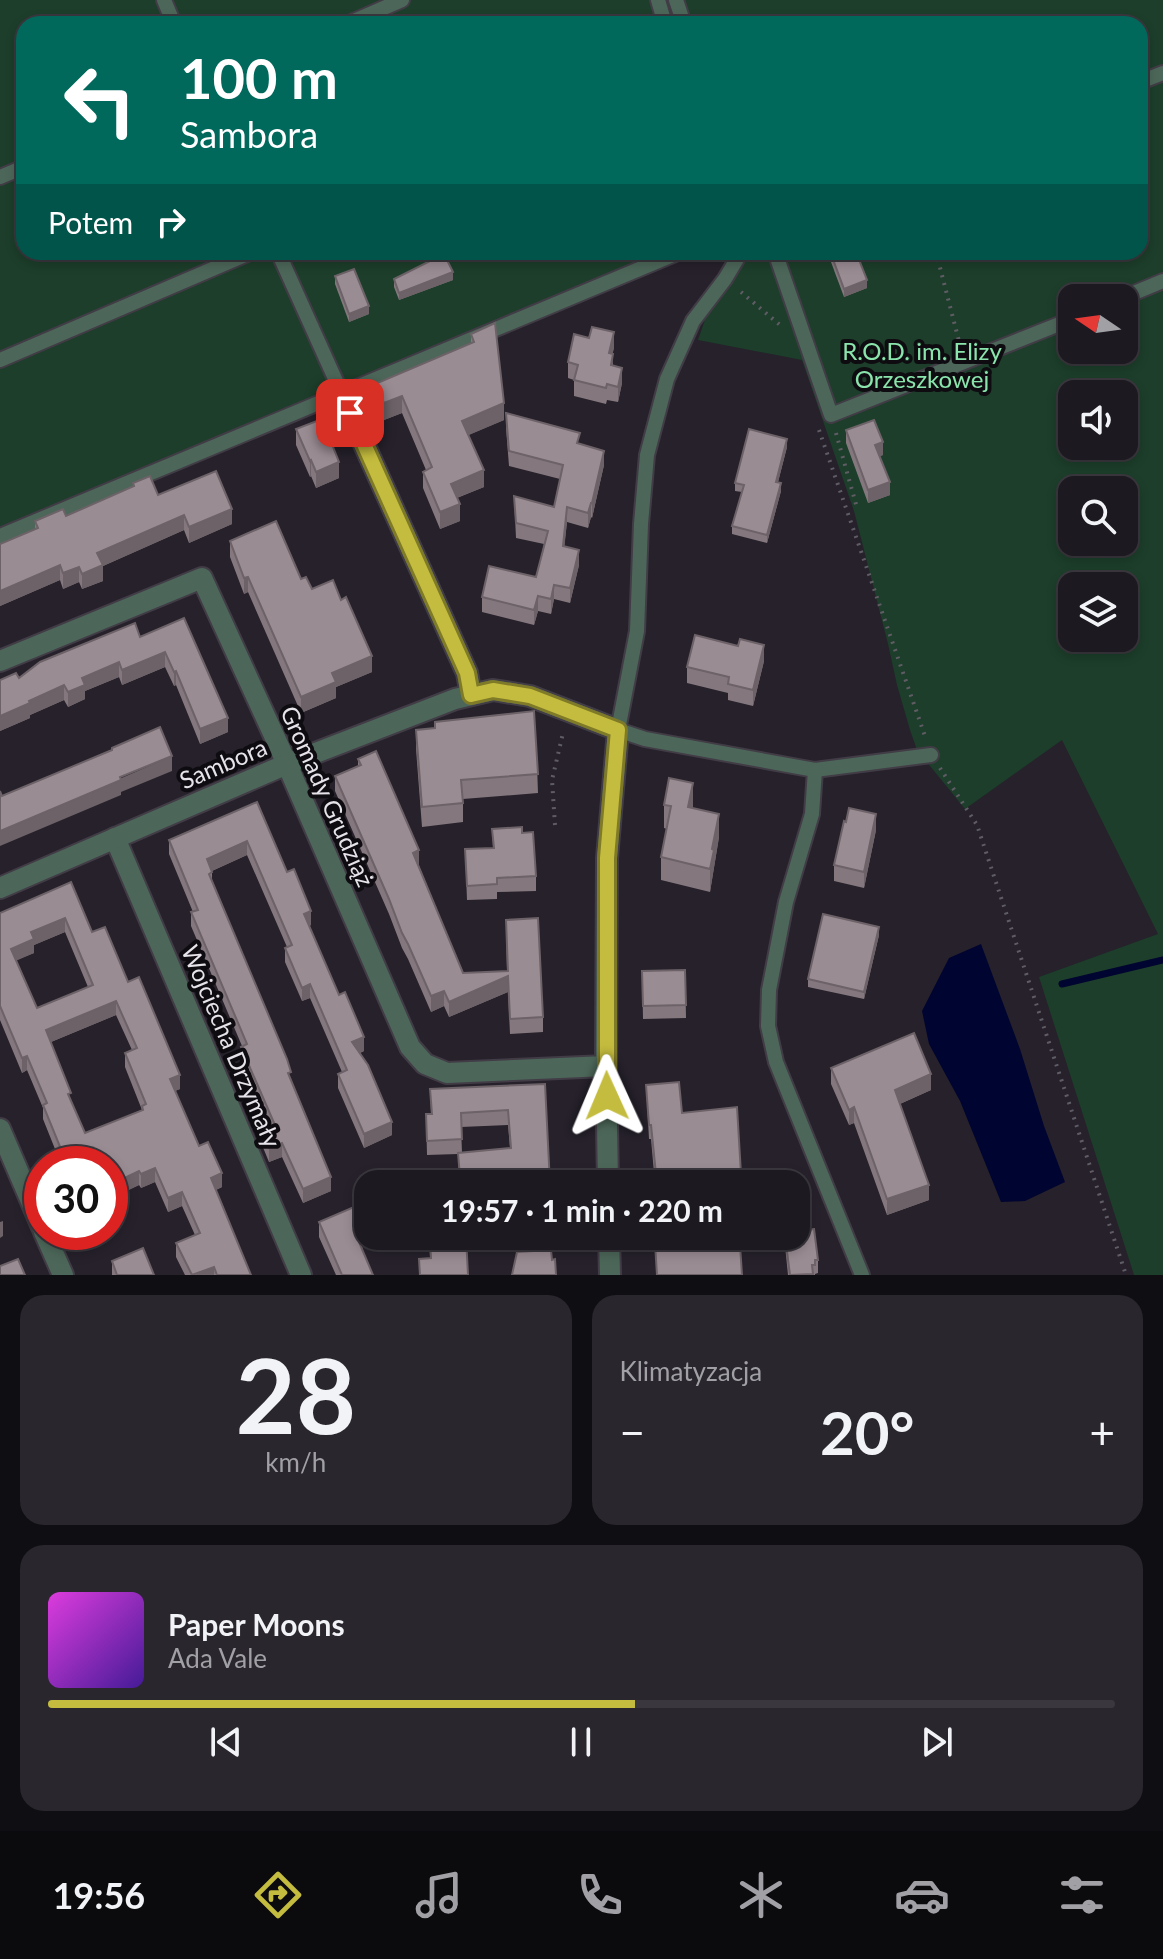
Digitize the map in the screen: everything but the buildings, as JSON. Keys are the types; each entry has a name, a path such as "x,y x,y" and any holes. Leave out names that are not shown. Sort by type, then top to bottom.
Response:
{"street":[{"path":"346,403 467,673 471,695"},
{"name":"Gromady Grudziąż","path":"0,661 202,578 410,1047 425,1064 447,1073 606,1066"},
{"name":"Sambora","path":"0,888 287,764 455,699 493,690 530,696 618,730"},
{"path":"608,1170 607,858 618,730"},
{"name":"Wojciecha Drzymały","path":"115,838 301,1275"},
{"path":"0,1129 24,1185"},
{"path":"52,1250 63,1275"},
{"path":"609,1250 610,1275"}],"lane":[{"path":"365,16 402,0"},
{"path":"0,360 233,260"},
{"path":"282,260 346,403"},
{"path":"0,536 346,403 662,260"},
{"path":"736,260 693,321 667,379 647,455 637,631 618,730 645,739 815,770 931,755"},
{"path":"778,260 831,415 1058,325"},
{"path":"1138,291 1163,281"},
{"path":"815,770 812,814 786,902 769,990 768,1026 776,1062 862,1275"}],"path":[{"path":"938,260 964,362"},
{"path":"831,415 857,508"},
{"path":"555,825 552,780 569,711"}],"green space":[{"name":"R.O.D. im. Elizy Orzeszkowej","path":"0,0 1163,0 1163,1275 1134,1275 1039,977 1158,934 1062,740 965,809 917,750 897,685 854,511 802,360 698,340 725,260 1148,260 1148,16 16,16 16,260 679,260 0,545"}],"water":[{"path":"981,944 1065,1182 1025,1201 1001,1202 960,1101 929,1044 922,1011 949,958"}],"waterway":[{"path":"1062,984 1163,960"}],"route":[{"path":"350,413 467,673 471,695 493,690 530,696 618,730 607,858 607,1096"}]}
